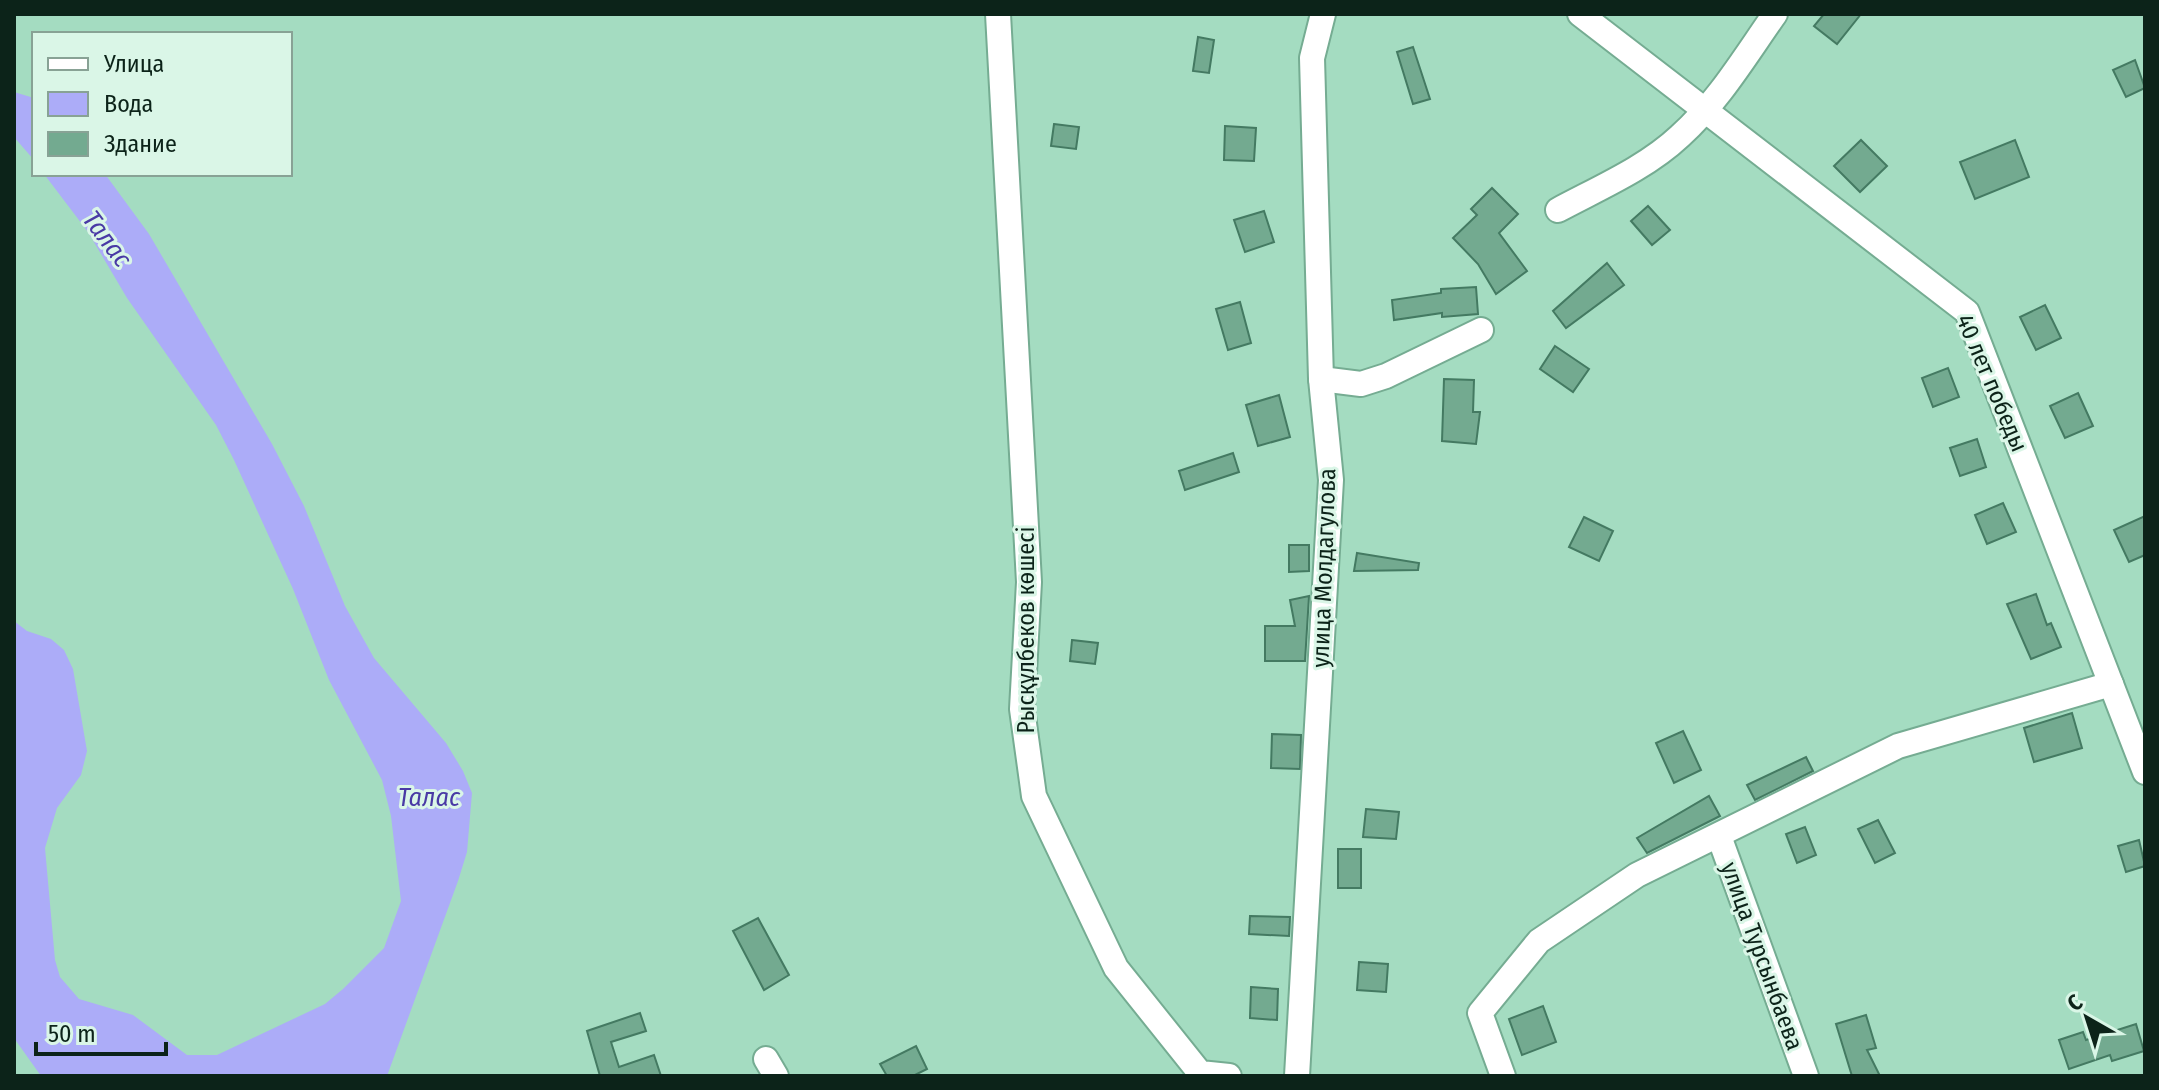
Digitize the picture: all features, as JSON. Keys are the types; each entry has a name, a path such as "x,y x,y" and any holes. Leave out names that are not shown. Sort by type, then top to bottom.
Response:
{"street":[{"name":"Рысқұлбеков көшесі","path":"998,14 1029,582 1022,709 1034,796 1116,968 1200,1073 1229,1076"},
{"name":"улица Молдагулова","path":"1297,1076 1331,480 1321,379 1312,58 1323,14"},
{"name":"40 лет победы","path":"1580,14 1967,312 2145,772"},
{"path":"1558,210 1621,177 1678,139 1706,110 1775,14"},
{"path":"1321,379 1361,384 1386,376 1481,330"},
{"path":"1503,1076 1480,1013 1539,941 1637,875 1898,746 2111,684"},
{"name":"улица Турсынбаева","path":"1719,836 1806,1076"}],"water":[{"path":"14,92 32,97 32,158 14,137"},
{"name":"Талас","path":"46,176 106,176 149,234 272,444 304,506 345,606 374,658 446,743 472,793 467,852 387,1076 41,1076 14,1038 14,621 27,631 51,639 64,650 73,669 87,751 81,775 57,808 45,848 55,960 60,977 79,999 133,1015 187,1055 217,1055 325,1004 343,989 384,948 401,901 391,816 382,780 329,680 293,589 234,460 216,425 127,298 88,232"}],"building":[{"path":"1824,14 1861,14 1837,44 1814,26"},
{"path":"1198,37 1214,40 1209,73 1193,71"},
{"path":"1413,47 1430,99 1413,104 1397,52"},
{"path":"2135,60 2145,88 2126,97 2113,70"},
{"path":"1054,124 1079,127 1076,149 1051,146"},
{"path":"1225,126 1256,128 1254,161 1224,160"},
{"path":"1861,140 1887,166 1860,192 1834,166"},
{"path":"2015,140 2029,177 1975,199 1960,162"},
{"path":"1492,188 1518,214 1499,233 1527,271 1496,294 1478,264 1453,238 1477,215 1471,209"},
{"path":"1648,206 1670,230 1652,245 1631,221"},
{"path":"1264,211 1274,242 1245,252 1234,220"},
{"path":"1607,263 1624,285 1566,328 1553,311"},
{"path":"1476,287 1478,314 1442,317 1442,313 1394,320 1392,300 1441,293 1441,289"},
{"path":"1240,302 1251,343 1228,350 1216,309"},
{"path":"2045,305 2061,338 2036,350 2020,317"},
{"path":"1555,346 1589,369 1573,392 1540,369"},
{"path":"1948,368 1959,397 1933,407 1922,378"},
{"path":"1444,379 1474,380 1473,412 1480,412 1476,444 1442,441"},
{"path":"2078,393 2093,426 2065,438 2050,406"},
{"path":"1279,395 1290,437 1258,446 1246,405"},
{"path":"1977,439 1986,467 1960,476 1950,448"},
{"path":"1233,453 1239,472 1185,490 1179,471"},
{"path":"2003,503 2016,532 1987,544 1975,515"},
{"path":"2145,516 2145,555 2129,562 2114,530"},
{"path":"1584,517 1613,531 1599,561 1569,547"},
{"path":"1289,545 1309,545 1309,571 1289,572"},
{"path":"1357,553 1419,563 1418,570 1354,571"},
{"path":"2036,594 2047,625 2051,623 2061,647 2031,659 2007,604"},
{"path":"1309,596 1305,661 1265,661 1265,626 1295,626 1290,600"},
{"path":"1072,640 1098,643 1095,664 1070,661"},
{"path":"2072,713 2082,748 2034,762 2024,728"},
{"path":"1683,731 1701,770 1674,783 1656,743"},
{"path":"1272,734 1301,735 1300,769 1271,768"},
{"path":"1806,757 1813,771 1755,800 1747,785"},
{"path":"1709,796 1720,816 1647,853 1637,838"},
{"path":"1366,809 1399,812 1396,839 1363,837"},
{"path":"1878,820 1895,853 1875,863 1858,829"},
{"path":"1805,827 1816,855 1797,863 1786,834"},
{"path":"2139,840 2145,866 2126,872 2118,846"},
{"path":"1338,849 1361,849 1361,888 1338,888"},
{"path":"1250,916 1290,917 1289,936 1249,934"},
{"path":"758,918 789,975 764,990 733,931"},
{"path":"1359,962 1388,964 1386,992 1357,990"},
{"path":"1251,987 1278,989 1277,1020 1250,1018"},
{"path":"1543,1006 1556,1042 1522,1055 1509,1019"},
{"path":"640,1013 646,1031 611,1042 619,1067 654,1055 661,1076 600,1076 587,1031"},
{"path":"1866,1015 1876,1048 1867,1050 1880,1076 1852,1076 1836,1024"},
{"path":"2136,1024 2144,1051 2112,1061 2110,1055 2069,1069 2059,1040 2083,1032 2086,1040"},
{"path":"916,1046 927,1069 913,1076 887,1076 880,1064"}]}
